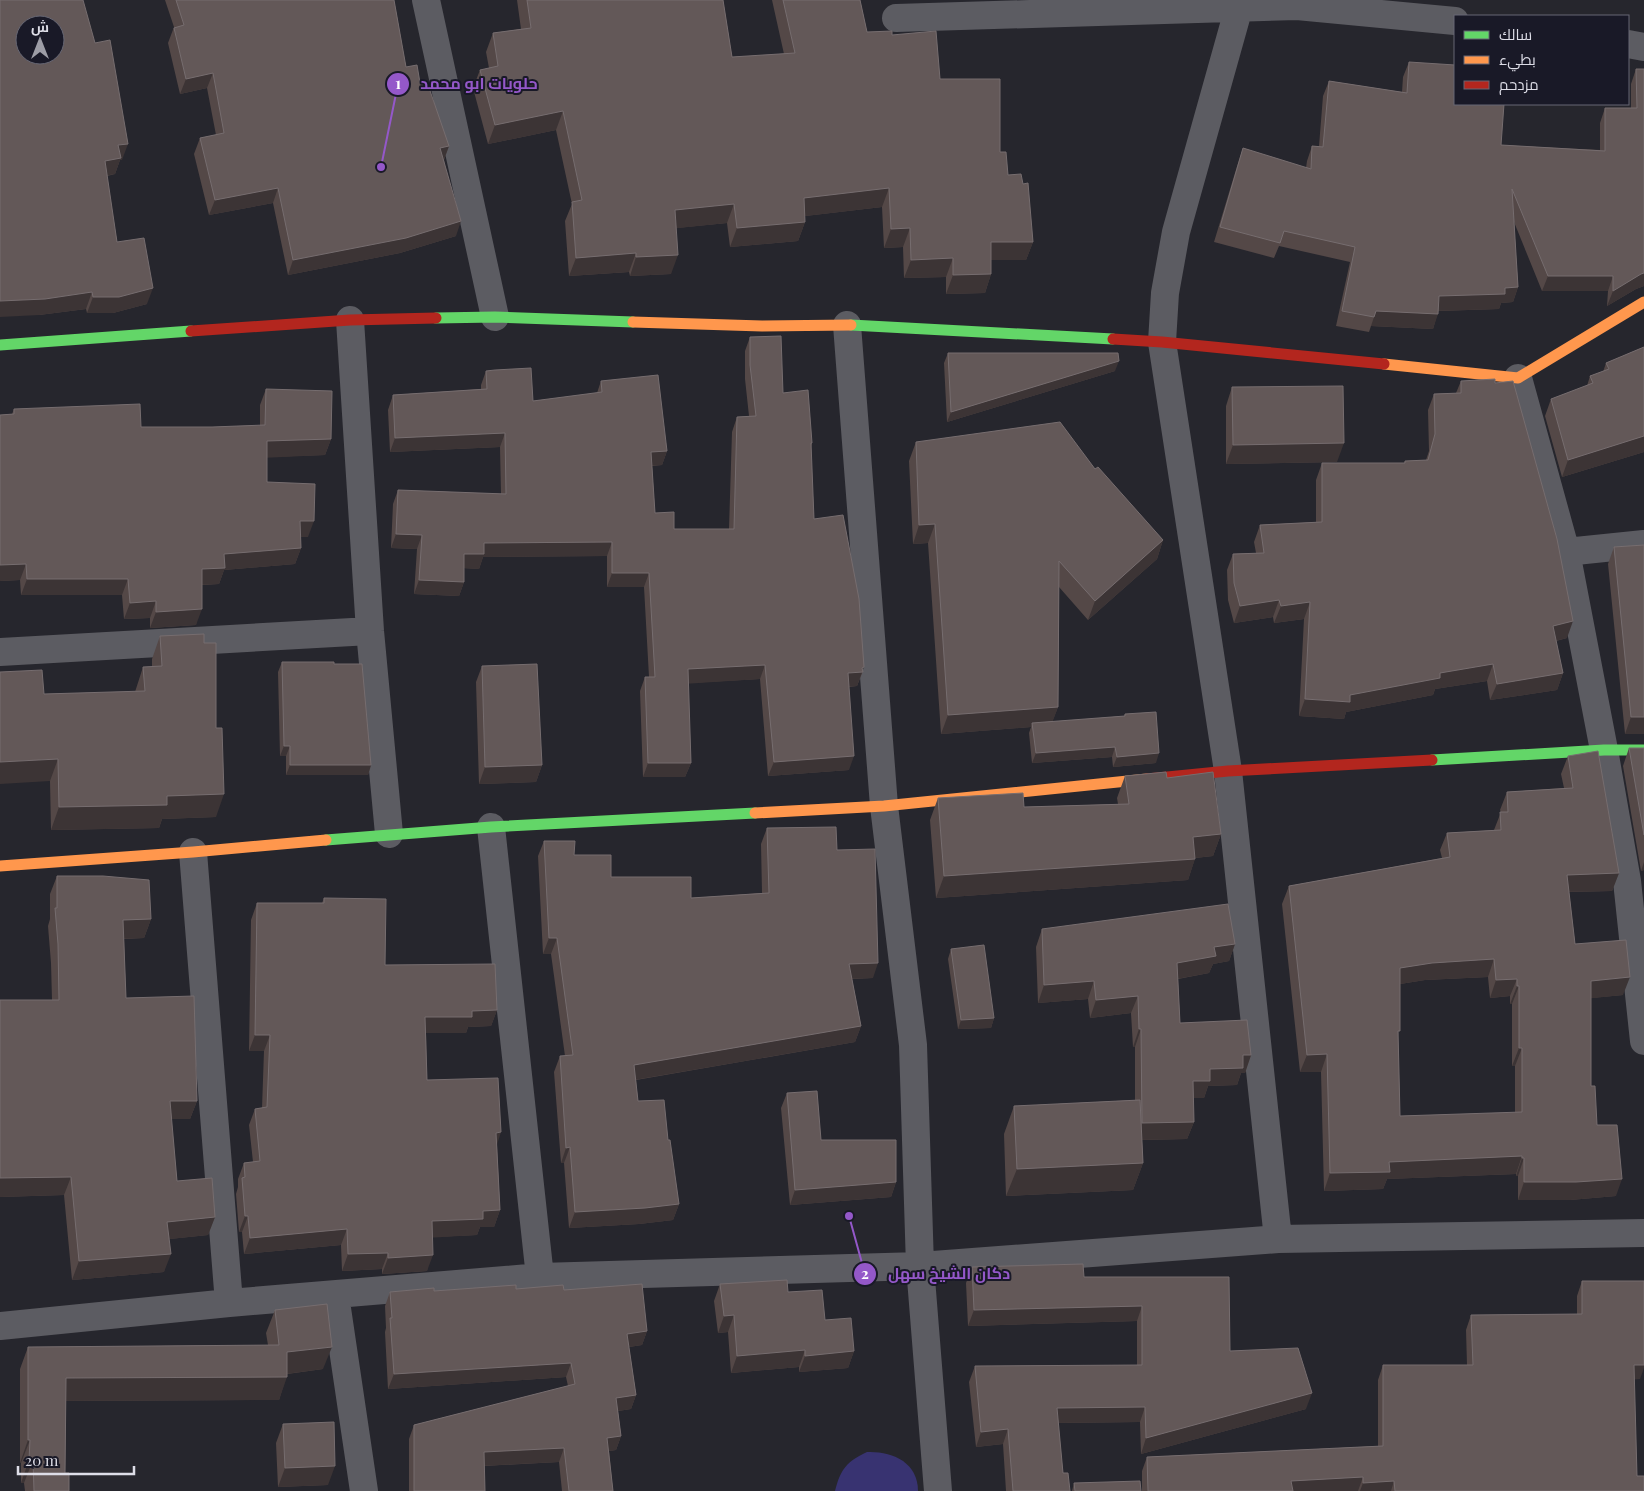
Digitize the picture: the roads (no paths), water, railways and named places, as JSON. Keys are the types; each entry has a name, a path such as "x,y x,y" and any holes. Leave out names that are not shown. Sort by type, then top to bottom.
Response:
{"street":[{"path":"426,0 495,316"},
{"path":"896,18 1240,3 1297,6 1454,21"},
{"path":"1240,3 1176,232 1165,293 1162,342 1228,771 1278,1239"},
{"path":"1629,44 1644,47"},
{"path":"0,345 350,320 495,316 762,326 847,325 1162,342 1518,378 1644,302"},
{"path":"350,320 370,631 388,834"},
{"path":"847,325 884,806 913,1045 920,1266 938,1491"},
{"path":"1518,378 1566,552 1604,750 1627,881 1644,1041"},
{"path":"1566,552 1644,544"},
{"path":"0,652 370,631"},
{"path":"0,866 491,827 884,806 1228,771 1604,750 1644,750"},
{"path":"491,827 540,1277"},
{"path":"193,852 229,1303"},
{"path":"0,1326 229,1303 540,1277 920,1266 1278,1239 1644,1233"},
{"path":"335,1295 364,1491"}],"place":[{"name":"حلويات ابو محمد","path":"381,167"},
{"name":"دكان الشيخ سهل","path":"849,1216"}]}
